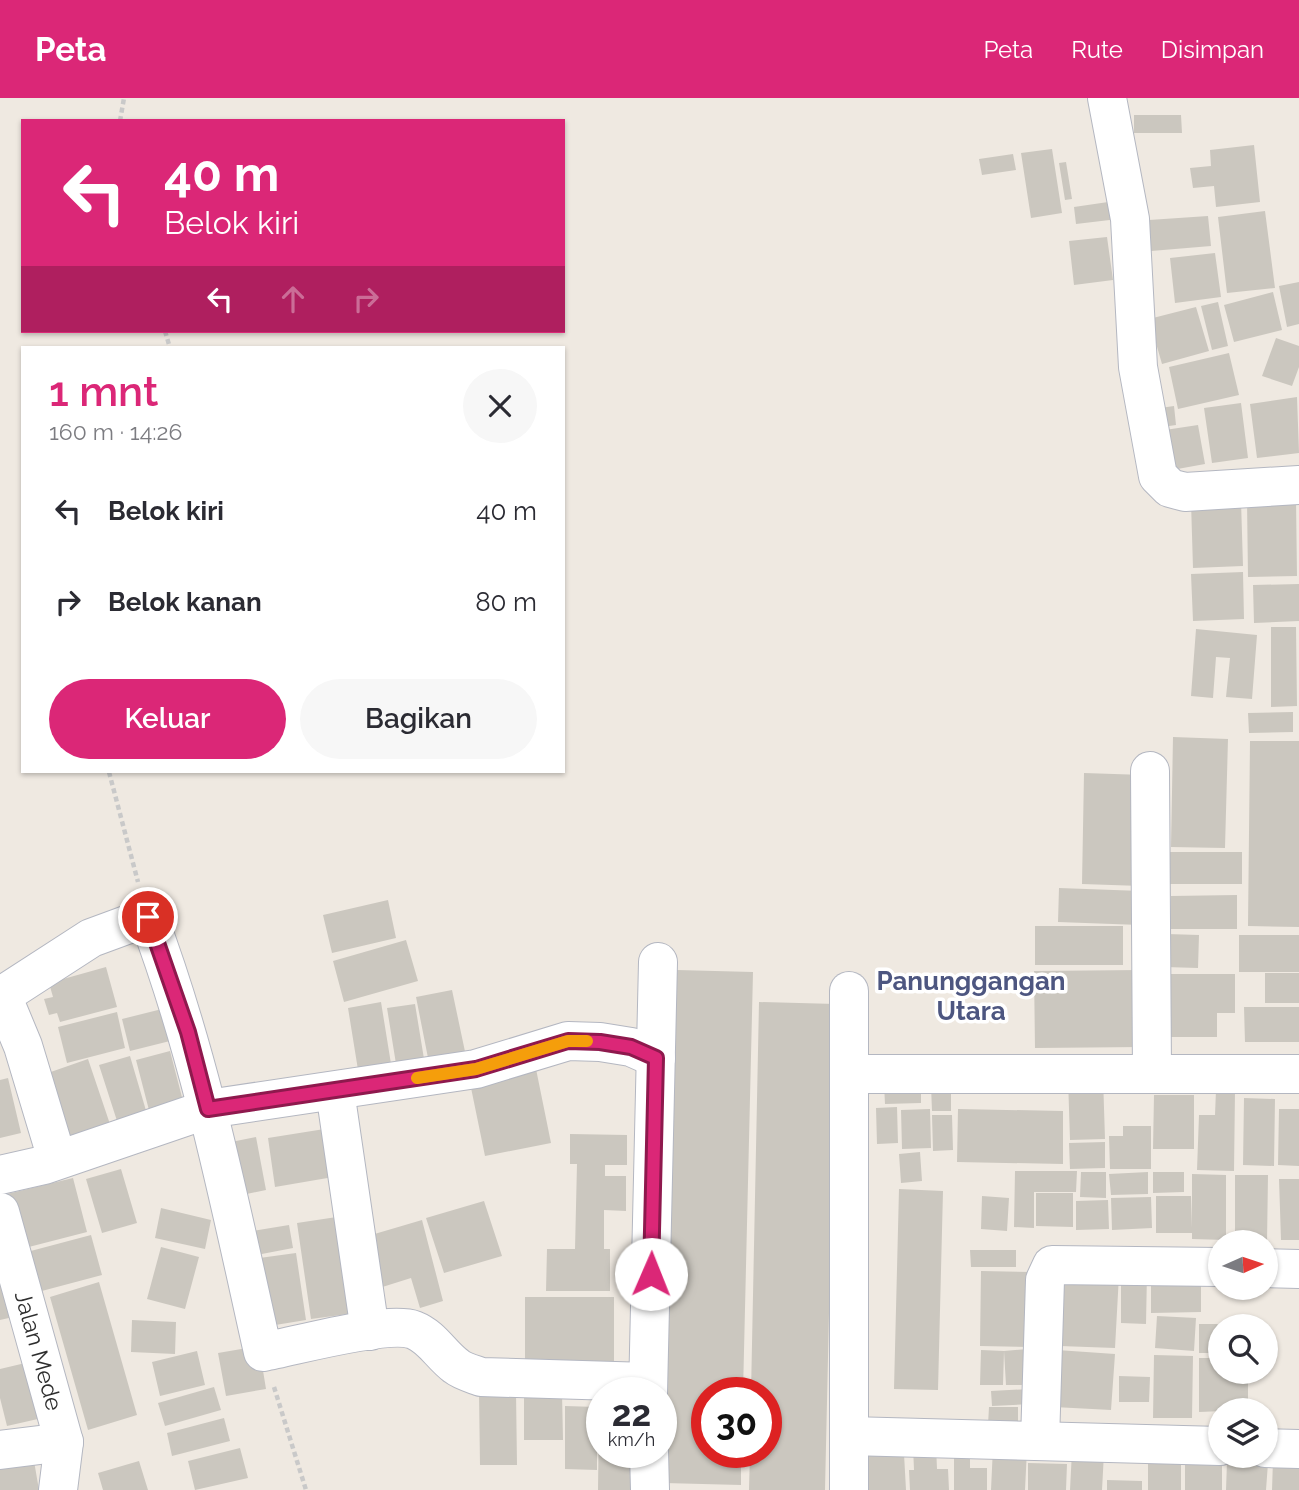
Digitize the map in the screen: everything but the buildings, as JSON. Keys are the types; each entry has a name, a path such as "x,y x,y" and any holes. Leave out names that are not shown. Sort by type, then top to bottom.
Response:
{"street":[{"path":"1107,98 1130,219 1138,367 1158,477 1170,488 1185,492 1299,485"},
{"path":"1150,771 1152,1073"},
{"path":"57,1159 23,1046 6,1005 6,993 90,938 148,917 188,1032 263,1352 370,1331 413,1329 457,1367 481,1377 586,1383"},
{"path":"648,1377 658,962"},
{"path":"849,991 849,1490"},
{"path":"0,1175 44,1166 57,1159 208,1109 476,1069 568,1041 631,1047 656,1058"},
{"path":"849,1074 1299,1074"},
{"path":"335,1091 370,1331"},
{"name":"Jalan Mede","path":"0,1212 64,1442 58,1490"},
{"path":"1041,1441 1045,1280 1052,1265 1208,1267"},
{"path":"1278,1268 1299,1269"},
{"path":"849,1436 1208,1446"},
{"path":"0,1450 64,1442"},
{"path":"1278,1448 1299,1449"},
{"path":"649,1468 650,1490"}],"path":[{"path":"120,119 124,98"},
{"path":"108,773 148,917"},
{"path":"263,1352 306,1490"}],"slow traffic":[{"path":"417,1078 476,1069 568,1041 587,1041"}],"district":[{"name":"Panunggangan Utara","path":"971,996"}],"route":[{"path":"148,917 188,1032 208,1109 476,1069 568,1041 631,1047 656,1058 651,1274"}]}
